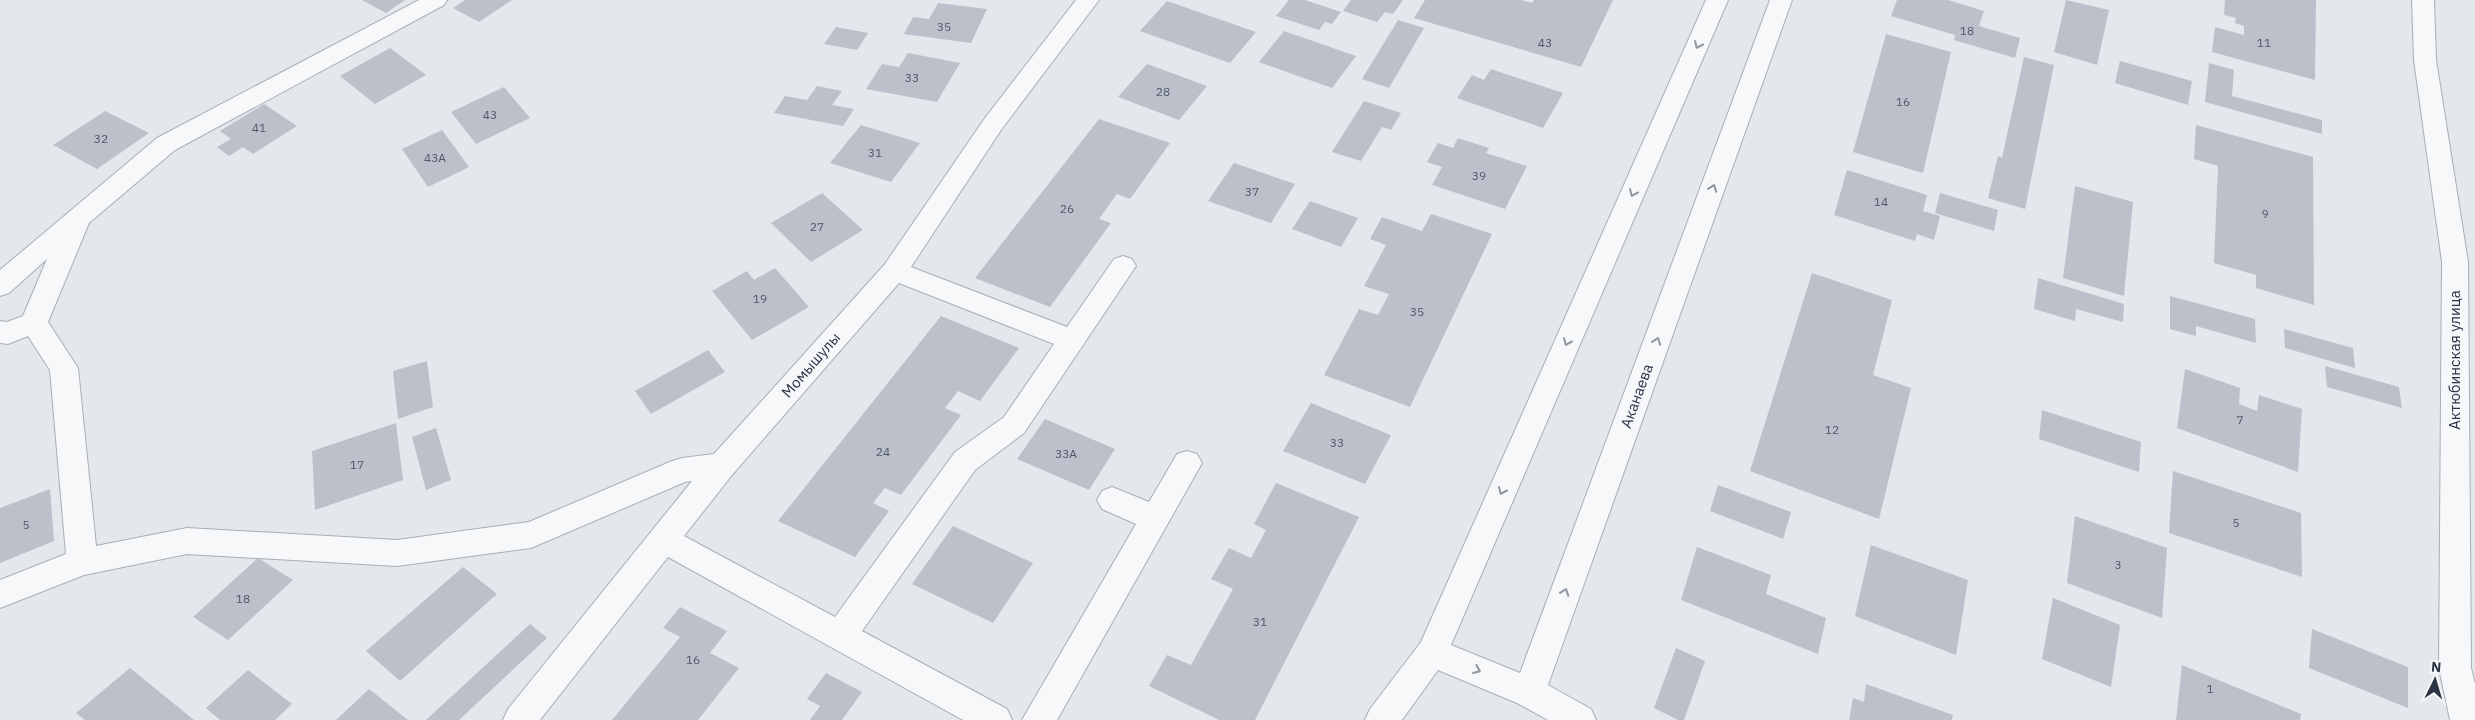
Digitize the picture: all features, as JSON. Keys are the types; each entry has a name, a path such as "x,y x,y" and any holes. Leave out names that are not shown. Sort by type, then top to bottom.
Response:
{"street":[{"path":"0,286 166,144 436,0"},
{"name":"Момышулы","path":"520,720 662,539 722,466 894,271 993,124 1088,0"},
{"path":"1382,720 1432,652 1718,0"},
{"name":"Аканаева","path":"1529,692 1781,0"},
{"name":"Актюбинская улица","path":"2422,0 2425,60 2455,262 2455,668 2467,720"},
{"path":"0,332 8,333 34,323 55,269 81,215"},
{"path":"841,635 965,461 1014,425 1123,266"},
{"path":"894,271 1072,340"},
{"path":"34,323 64,368 82,562"},
{"path":"1039,720 1187,463"},
{"path":"0,594 82,562 187,541 397,552 531,535 682,470 722,466"},
{"path":"1112,500 1155,518"},
{"path":"662,539 995,720"},
{"path":"1432,652 1529,692 1579,720"}],"building":[{"path":"362,0 405,0 386,13"},
{"path":"465,0 512,0 479,22 453,8"},
{"path":"1289,0 1305,0 1341,12 1332,24 1325,22 1319,30 1276,16"},
{"path":"1351,0 1403,0 1393,14 1385,12 1377,22 1343,11"},
{"path":"1425,0 1521,0 1532,3 1534,0 1613,0 1581,67 1414,18"},
{"path":"1897,0 1948,0 1984,11 1979,26 2020,38 2015,58 1954,40 1955,35 1891,16"},
{"path":"2066,0 2109,10 2097,65 2054,52"},
{"path":"2225,0 2316,0 2315,80 2212,52 2215,27 2244,35 2244,26 2235,23 2236,18 2224,15"},
{"path":"1167,1 1256,32 1230,63 1140,31"},
{"path":"938,3 987,9 971,43 904,34 913,17 929,19"},
{"path":"1398,20 1424,28 1389,88 1362,79"},
{"path":"836,27 868,33 857,50 824,44"},
{"path":"1284,31 1356,56 1332,88 1259,62"},
{"path":"1886,34 1951,52 1923,173 1853,152"},
{"path":"390,48 426,75 375,104 340,76"},
{"path":"908,53 960,63 937,102 866,89 882,64 899,67"},
{"path":"2024,57 2054,65 2025,209 1988,198 1998,156 2002,158"},
{"path":"2120,61 2192,81 2188,105 2115,83"},
{"path":"2209,63 2234,70 2232,96 2322,120 2322,134 2205,102"},
{"path":"1147,64 1207,86 1179,120 1118,97"},
{"path":"1491,69 1563,93 1543,128 1457,98 1472,75 1484,80"},
{"path":"817,86 842,91 832,105 854,109 843,126 774,113 785,96 807,100"},
{"path":"504,87 530,118 476,144 451,112"},
{"path":"1364,101 1401,113 1391,130 1382,127 1361,161 1332,152"},
{"path":"264,104 297,126 253,154 243,147 229,156 217,147 231,139 220,131"},
{"path":"105,111 149,133 97,169 53,145"},
{"path":"1099,119 1170,143 1130,199 1117,194 1099,219 1111,223 1050,307 975,278"},
{"path":"861,125 920,143 891,182 830,163"},
{"path":"2196,125 2313,157 2314,305 2256,288 2256,275 2214,263 2218,166 2194,159"},
{"path":"442,130 469,167 428,187 402,149"},
{"path":"1458,138 1489,148 1486,153 1527,166 1505,209 1432,185 1442,167 1427,162 1438,143 1453,148"},
{"path":"1234,163 1295,184 1271,223 1208,201"},
{"path":"1847,170 1927,195 1923,211 1940,216 1934,240 1917,234 1915,241 1834,215"},
{"path":"2075,186 2133,202 2124,296 2063,278"},
{"path":"822,193 863,230 811,262 771,223"},
{"path":"1940,193 1998,210 1994,231 1935,213"},
{"path":"1310,201 1358,218 1341,247 1292,229"},
{"path":"1431,214 1492,234 1410,407 1324,375 1359,309 1378,315 1389,294 1364,286 1386,245 1370,239 1382,217 1422,231"},
{"path":"775,268 809,307 752,340 712,291 747,271 754,280"},
{"path":"1812,273 1892,300 1873,375 1911,388 1879,519 1750,471"},
{"path":"2038,278 2124,304 2123,322 2076,309 2075,321 2034,309"},
{"path":"2170,296 2255,319 2256,343 2196,326 2196,336 2170,329"},
{"path":"941,316 1019,348 980,401 958,391 945,408 961,415 901,495 885,488 873,503 889,511 855,557 778,521"},
{"path":"2284,329 2353,348 2355,368 2285,348"},
{"path":"708,350 725,372 651,414 635,391"},
{"path":"427,361 433,407 398,419 393,371"},
{"path":"2325,366 2399,387 2402,408 2327,387"},
{"path":"2185,369 2240,388 2239,404 2257,411 2259,395 2302,409 2298,472 2177,428"},
{"path":"1311,403 1391,435 1365,484 1283,451"},
{"path":"2042,410 2141,442 2139,472 2039,439"},
{"path":"1045,419 1115,449 1089,490 1017,459"},
{"path":"396,423 403,480 315,510 312,451"},
{"path":"436,428 451,480 426,490 412,437"},
{"path":"2173,471 2301,513 2302,577 2169,533"},
{"path":"1276,483 1359,517 1255,720 1219,720 1149,686 1167,655 1191,665 1233,589 1211,579 1229,548 1251,558 1266,530 1254,524"},
{"path":"1718,485 1791,512 1783,539 1710,511"},
{"path":"50,489 54,541 0,563 0,508"},
{"path":"2075,516 2167,548 2162,618 2067,583"},
{"path":"953,526 1033,563 993,623 912,584"},
{"path":"1871,545 1968,580 1956,655 1855,616"},
{"path":"1697,547 1771,575 1766,594 1826,618 1818,654 1681,600"},
{"path":"258,558 293,580 228,640 193,617"},
{"path":"463,567 497,594 400,681 366,651"},
{"path":"2053,598 2120,625 2111,687 2042,659"},
{"path":"680,607 727,631 710,653 739,668 698,720 612,720 680,637 663,628"},
{"path":"530,624 547,638 459,720 426,720"},
{"path":"2312,629 2408,667 2408,708 2309,668"},
{"path":"1676,648 1705,661 1684,720 1678,720 1654,708"},
{"path":"2182,665 2301,714 2300,720 2176,720"},
{"path":"130,668 194,720 85,720 76,713"},
{"path":"248,670 292,704 275,720 220,720 206,708"},
{"path":"826,673 862,692 842,720 810,720 820,706 807,699"},
{"path":"1866,684 1953,715 1952,720 1849,720 1853,698 1864,702"},
{"path":"369,689 408,720 336,720"}]}
